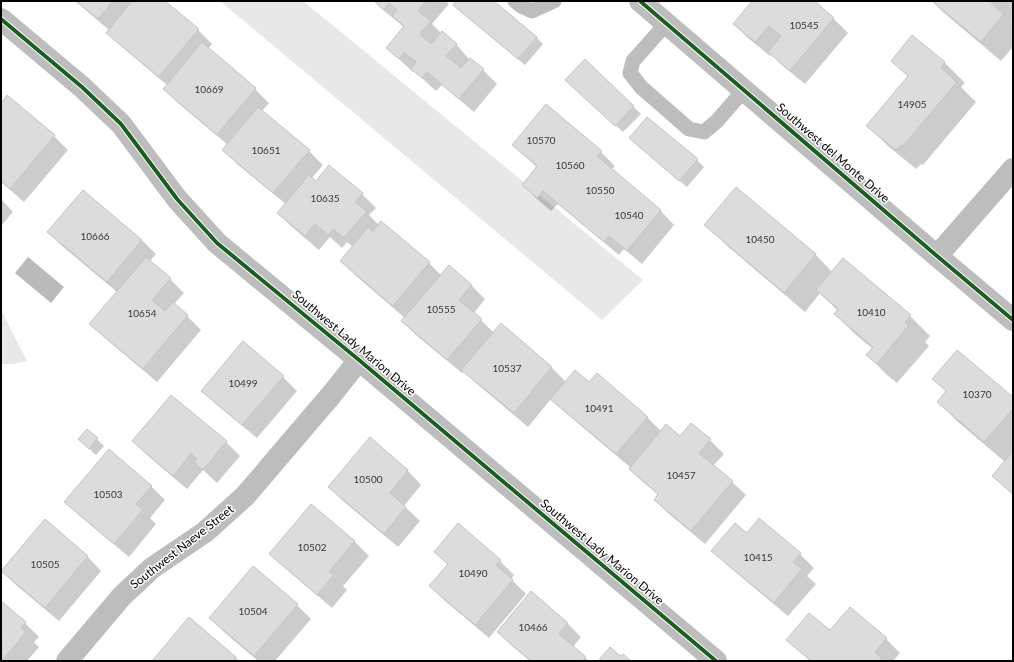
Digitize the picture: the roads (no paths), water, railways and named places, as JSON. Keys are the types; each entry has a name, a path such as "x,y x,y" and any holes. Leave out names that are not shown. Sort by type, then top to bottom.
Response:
{"street":[{"name":"Southwest del Monte Drive","path":"640,1 1013,320"},
{"name":"Southwest Lady Marion Drive","path":"1,19 82,87 121,124 177,199 217,243 359,360 716,661"},
{"path":"937,256 1013,169"},
{"name":"Southwest Naeve Street","path":"67,661 122,596 152,568 205,532 245,496 359,360"}],"lane":[{"path":"515,1 521,6 532,11 554,1"},
{"path":"666,24 633,61 630,73 641,87 689,129 704,132 717,121 744,90"}]}
